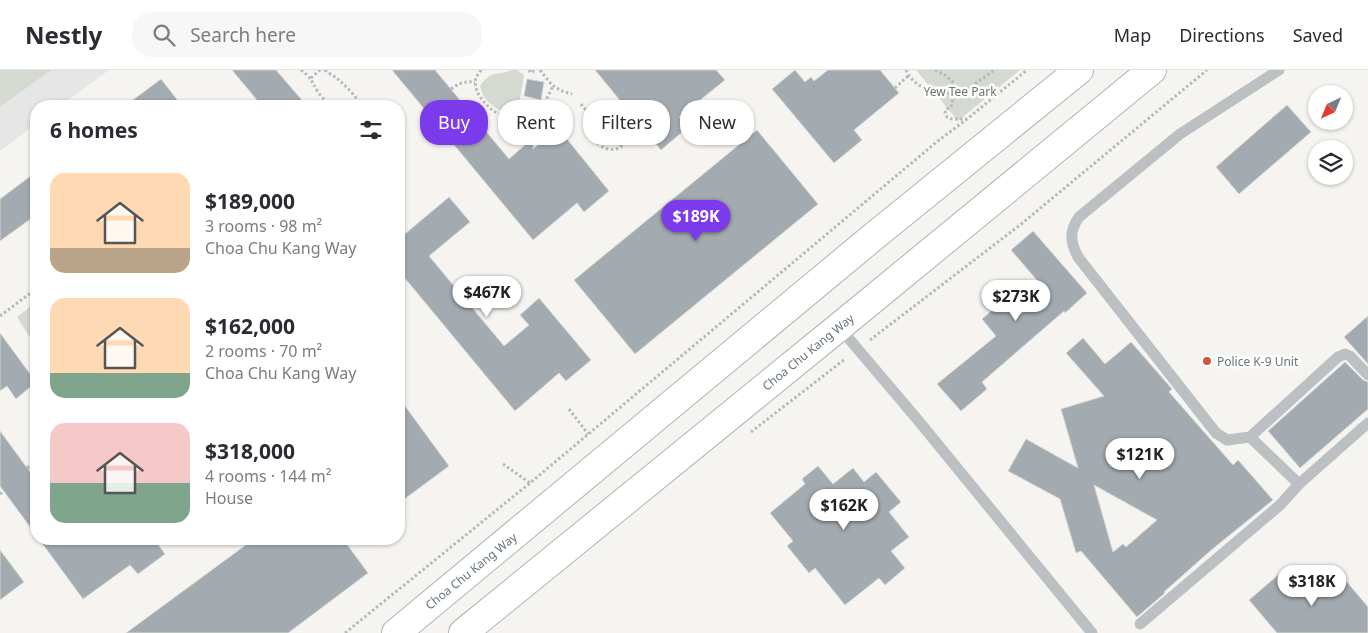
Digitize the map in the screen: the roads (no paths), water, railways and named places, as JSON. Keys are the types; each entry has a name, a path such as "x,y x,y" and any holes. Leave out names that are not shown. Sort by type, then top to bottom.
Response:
{"main road":[{"name":"Choa Chu Kang Way","path":"396,633 873,237 1079,70"},
{"name":"Choa Chu Kang Way","path":"463,633 1152,70"}],"lane":[{"path":"1279,70 1180,134 1079,217 1074,224 1071,234 1072,244 1078,256 1216,433 1227,440 1250,437 1338,357 1345,354 1350,356 1368,374"},
{"path":"839,327 918,419 1092,633"},
{"path":"1140,624 1280,505 1299,484 1368,423"},
{"path":"1250,437 1299,484"}],"place":[{"name":"Police K-9 Unit","path":"1207,361"}],"park label":[{"name":"Yew Tee Park","path":"960,91"}]}
